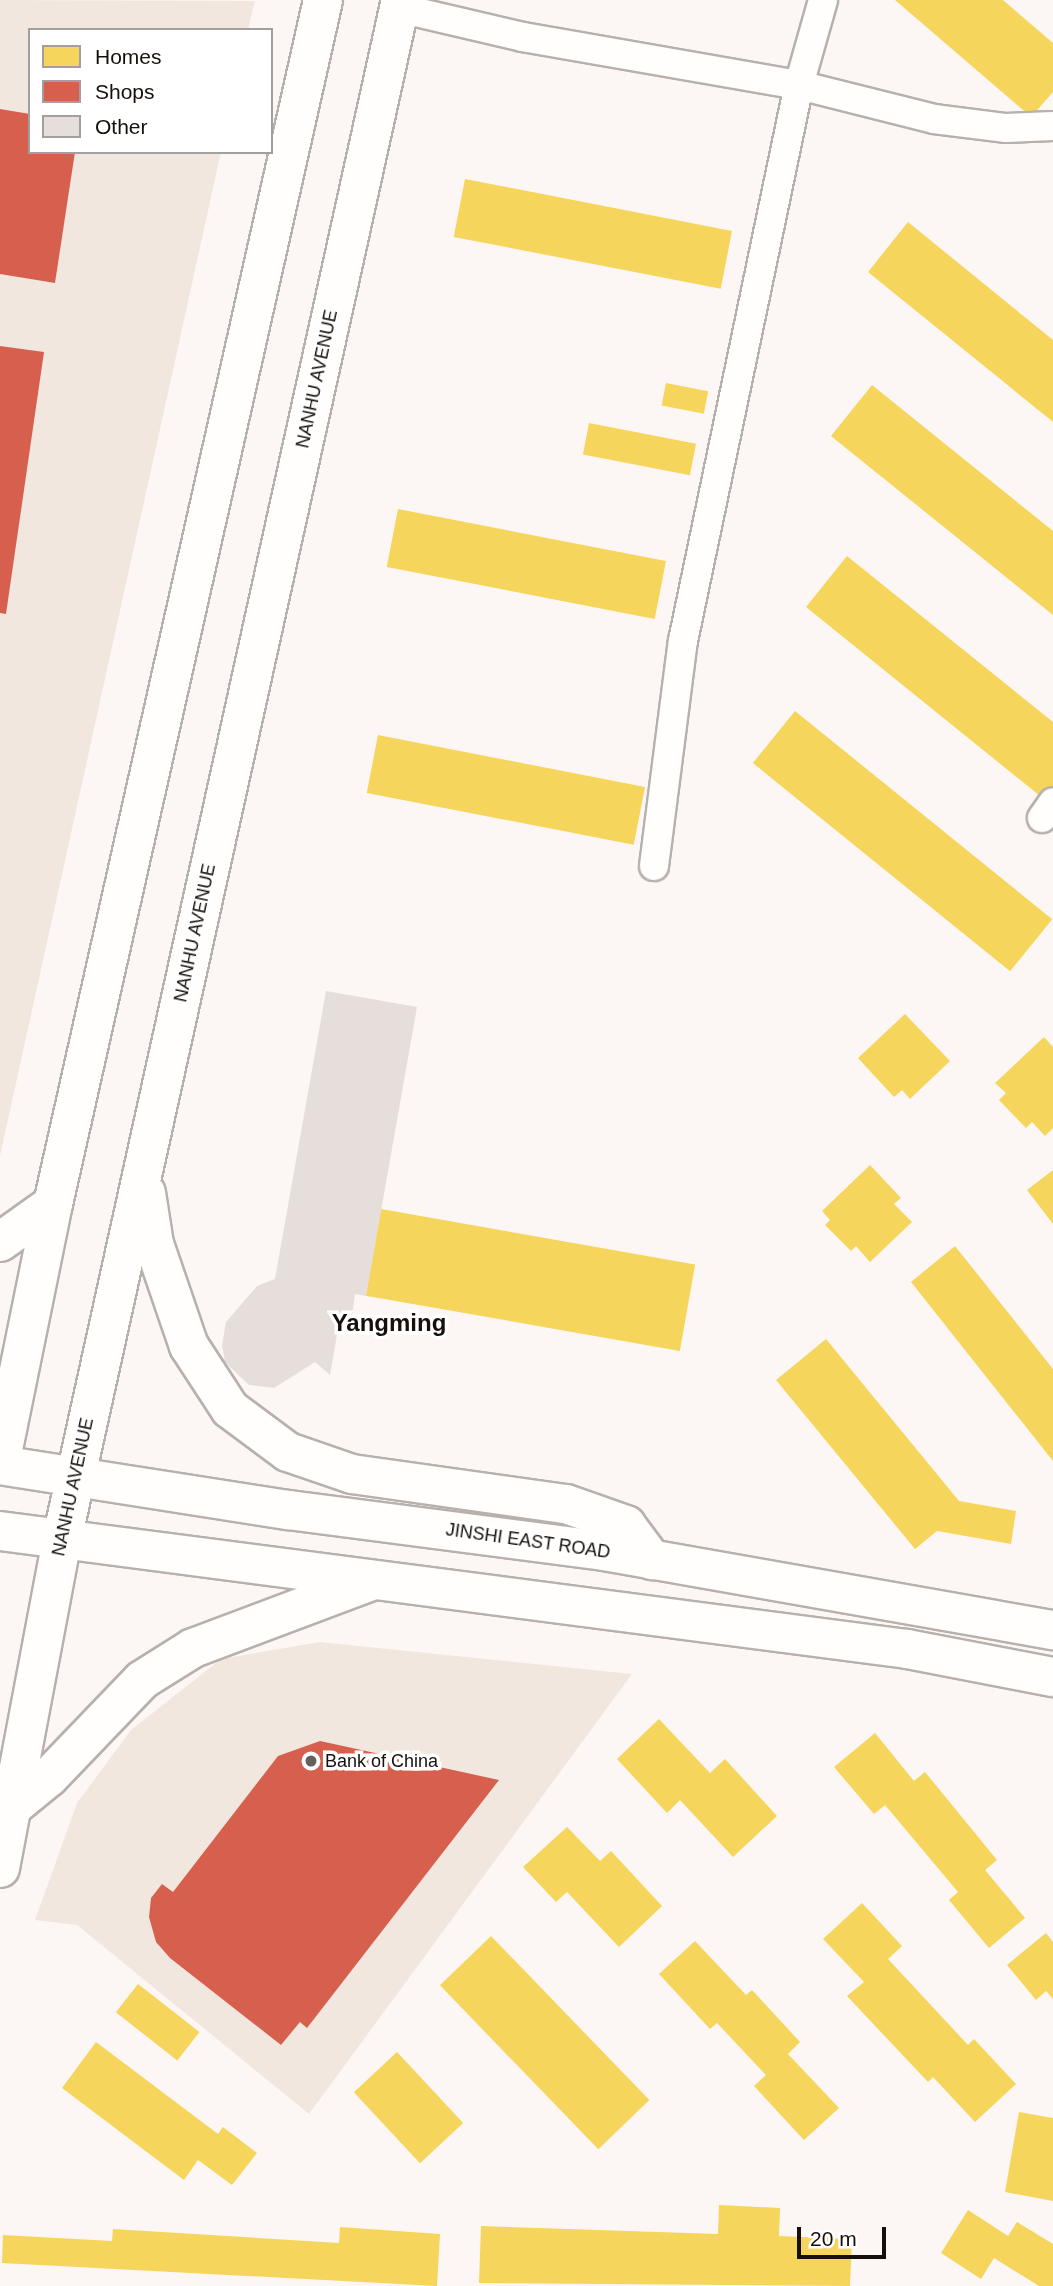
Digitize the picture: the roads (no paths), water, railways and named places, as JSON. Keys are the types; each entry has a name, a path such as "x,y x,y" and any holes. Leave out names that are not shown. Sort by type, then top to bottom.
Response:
{"main road":[{"path":"0,1465 53,1204 323,0"},
{"name":"NANHU AVENUE","path":"0,1868 75,1477 400,4"},
{"path":"142,1173 154,1244 169,1294 189,1346 230,1409 288,1452 352,1474 566,1504 626,1525 652,1560"},
{"path":"0,1242 53,1204"},
{"name":"JINSHI EAST ROAD","path":"0,1465 652,1560 1053,1630"},
{"path":"0,1531 371,1582 907,1649 1053,1677"},
{"path":"11,1808 50,1777 142,1680 193,1648 371,1582"}],"street":[{"path":"654,866 683,641 799,85 823,0"},
{"path":"400,4 523,37 799,85 934,118 1006,128 1053,126"}],"place":[{"name":"Bank of China","path":"311,1761"}],"district":[{"name":"Yangming","path":"389,1323"}]}
